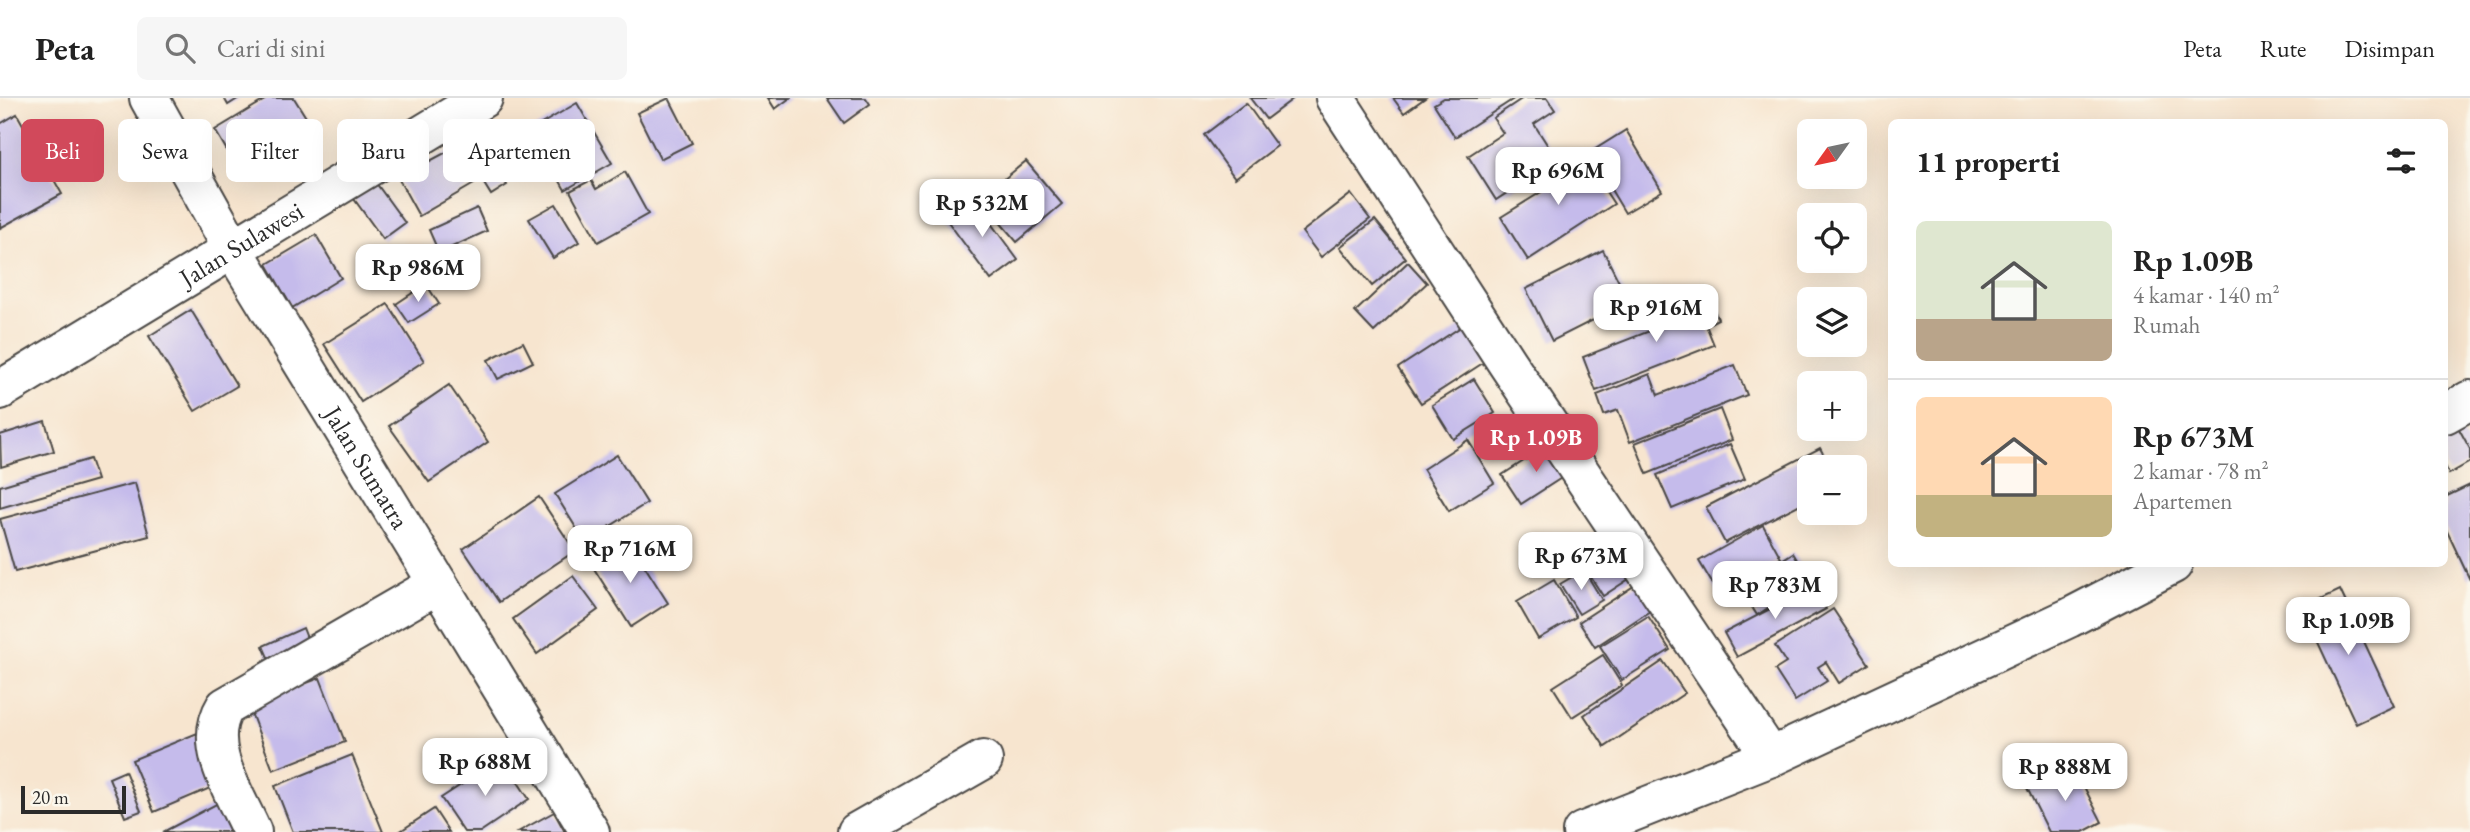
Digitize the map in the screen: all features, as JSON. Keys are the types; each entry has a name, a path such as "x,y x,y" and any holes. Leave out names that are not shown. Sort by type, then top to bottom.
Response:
{"street":[{"name":"Jalan Sumatra","path":"149,98 233,249 590,832"},
{"name":"Jalan Sulawesi","path":"0,390 483,98"},
{"path":"1335,98 1507,363 1771,757"},
{"path":"2448,412 2470,400"},
{"path":"1582,832 1771,757 2069,618 2167,567"},
{"path":"252,832 217,750 216,732 225,707 438,583"},
{"path":"857,832 983,760"}],"building":[{"path":"224,98 239,98 228,105"},
{"path":"268,98 294,98 307,119 233,119"},
{"path":"669,98 692,143 660,159 637,113"},
{"path":"768,98 790,98 775,109"},
{"path":"827,98 866,98 870,104 844,123"},
{"path":"1250,98 1294,98 1266,119"},
{"path":"1393,98 1425,98 1404,113"},
{"path":"1444,98 1515,98 1455,137 1434,104"},
{"path":"1523,98 1547,98 1555,110 1534,124 1557,160 1496,200 1468,156 1503,133 1493,118"},
{"path":"577,103 586,119 550,119"},
{"path":"1246,103 1277,146 1235,178 1204,135"},
{"path":"17,114 21,121 21,182 55,182 62,194 0,228 0,124"},
{"path":"226,123 226,149 215,130"},
{"path":"1626,130 1662,191 1625,213 1589,153"},
{"path":"595,134 612,163 595,173"},
{"path":"1580,152 1614,204 1528,260 1501,217 1546,189 1539,178"},
{"path":"443,154 443,182 474,184 419,216 400,182 429,182 429,161"},
{"path":"1026,161 1062,204 1017,242 980,199"},
{"path":"625,172 648,214 598,242 570,191 587,182 592,182 596,189"},
{"path":"483,182 505,182 507,185 491,195"},
{"path":"560,182 579,182 565,190"},
{"path":"376,183 405,223 383,239 354,199"},
{"path":"1351,194 1370,219 1321,257 1302,232"},
{"path":"973,199 1018,260 991,280 946,219"},
{"path":"556,204 579,242 553,258 529,219"},
{"path":"477,208 487,231 439,253 429,230"},
{"path":"1375,220 1406,258 1372,286 1340,247"},
{"path":"316,235 341,278 292,308 267,264"},
{"path":"1603,250 1629,302 1552,341 1526,289"},
{"path":"1408,262 1427,283 1374,332 1355,312"},
{"path":"426,284 439,304 409,323 396,304"},
{"path":"1705,288 1718,319 1706,325 1714,345 1596,391 1583,357 1683,318 1675,300"},
{"path":"388,304 424,361 361,402 324,344"},
{"path":"191,310 237,386 195,411 149,336"},
{"path":"1464,325 1486,361 1421,403 1398,368"},
{"path":"523,342 533,362 498,379 488,360"},
{"path":"1735,365 1747,395 1630,442 1618,410 1604,415 1597,395 1650,374 1658,395"},
{"path":"1474,379 1495,413 1453,439 1432,405"},
{"path":"449,385 488,442 429,482 389,426"},
{"path":"1720,409 1732,440 1647,474 1635,443"},
{"path":"2452,416 2470,449 2470,462 2449,474 2448,472 2448,418"},
{"path":"45,421 54,451 1,467 0,435"},
{"path":"1468,440 1494,483 1449,511 1423,469"},
{"path":"1550,444 1569,473 1521,504 1502,475"},
{"path":"1730,444 1745,479 1672,509 1657,475"},
{"path":"1820,448 1824,455 1806,455"},
{"path":"617,455 647,503 585,542 555,494"},
{"path":"90,459 97,480 0,508 0,486"},
{"path":"1797,460 1797,506 1725,543 1706,507"},
{"path":"135,483 149,536 15,572 0,519"},
{"path":"2470,485 2470,580 2448,533 2448,496"},
{"path":"539,497 575,551 499,602 463,549"},
{"path":"1763,525 1781,558 1718,593 1699,561"},
{"path":"630,543 668,603 631,627 593,567"},
{"path":"1619,550 1635,575 1603,596 1587,571"},
{"path":"1793,553 1810,581 1757,615 1739,587"},
{"path":"1584,570 1602,600 1579,614 1560,584"},
{"path":"573,576 598,610 537,654 513,619"},
{"path":"1554,580 1576,617 1538,639 1517,602"},
{"path":"1640,582 1656,607 1595,647 1579,622"},
{"path":"1814,586 1826,609 1737,657 1724,633"},
{"path":"2340,590 2394,706 2356,724 2302,608"},
{"path":"1833,609 1869,664 1839,683 1826,662 1818,667 1827,681 1795,701 1775,670 1786,663 1775,646"},
{"path":"1648,616 1670,650 1622,680 1600,646"},
{"path":"303,628 312,651 273,669 263,646"},
{"path":"1603,655 1622,685 1572,717 1553,687"},
{"path":"1663,661 1685,693 1605,747 1584,715"},
{"path":"320,678 345,742 273,770 248,705"},
{"path":"207,729 229,780 154,812 132,760"},
{"path":"352,755 383,832 293,832 275,786"},
{"path":"502,758 529,799 480,832 464,832 441,798"},
{"path":"2073,765 2102,822 2083,832 2049,832 2027,788"},
{"path":"125,771 141,811 125,817 109,778"},
{"path":"222,801 239,832 163,832"},
{"path":"434,809 449,832 399,832"},
{"path":"554,812 565,832 518,832"}]}
